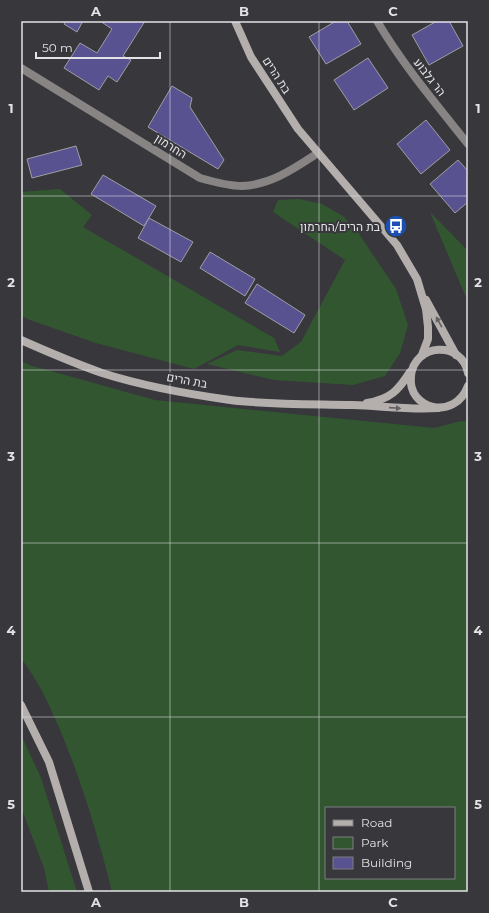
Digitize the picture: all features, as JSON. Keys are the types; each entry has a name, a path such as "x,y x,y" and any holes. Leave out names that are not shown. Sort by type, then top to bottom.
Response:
{"street":[{"name":"בת הרים","path":"235,21 251,57 298,129 397,245 417,279 421,290 456,355 463,361 468,373"},
{"name":"הר גלבוע","path":"377,21 392,47 424,90 468,144"},
{"name":"החרמון","path":"21,68 200,178 220,184 242,186 268,181 290,171 318,153"},
{"name":"בת הרים","path":"356,405 376,402 389,396 399,388 416,361 422,355 428,339 428,327 421,290"},
{"name":"בת הרים","path":"21,340 54,355 104,373 163,388 230,400 275,403 356,405 422,410 449,406 457,402 464,395 467,389"},
{"path":"422,355 430,351 439,350 448,351 456,355"},
{"path":"412,369 411,383 415,395 430,407 438,408"},
{"path":"21,705 49,762 89,892"},
{"path":"21,711 38,739"}],"green space":[{"path":"60,189 92,215 83,227 274,338 280,352 238,345 194,369 96,343 21,316 21,192"},
{"path":"299,199 322,204 343,216 357,231 396,289 408,325 400,353 385,376 353,385 274,380 207,364 237,350 282,356 301,342 345,260 273,212 278,200"},
{"path":"430,212 468,251 468,302"},
{"path":"21,361 29,365 155,400 434,428 461,421 468,422 468,892 112,892 91,814 73,763 53,713 34,677 21,658"},
{"path":"21,735 41,778 77,892 49,892 44,868 21,807"}],"building":[{"path":"66,21 83,21 77,32 64,24"},
{"path":"100,21 145,21 123,56 131,60 117,82 108,76 99,90 64,68 80,43 97,53 112,29"},
{"path":"336,21 347,21 361,44 326,64 309,37"},
{"path":"437,21 449,21 463,46 429,65 412,35"},
{"path":"368,58 388,88 354,110 334,80"},
{"path":"172,86 192,98 190,107 224,160 218,169 148,127"},
{"path":"426,120 450,150 421,174 397,144"},
{"path":"76,146 82,165 32,178 27,159"},
{"path":"458,160 468,171 468,202 455,213 430,184"},
{"path":"103,175 156,206 144,226 91,194"},
{"path":"149,218 193,242 181,262 138,238"},
{"path":"210,252 255,279 245,296 200,268"},
{"path":"257,284 305,315 294,333 245,303"}],"place":[{"name":"בת הרים/החרמון","path":"396,226"}]}
